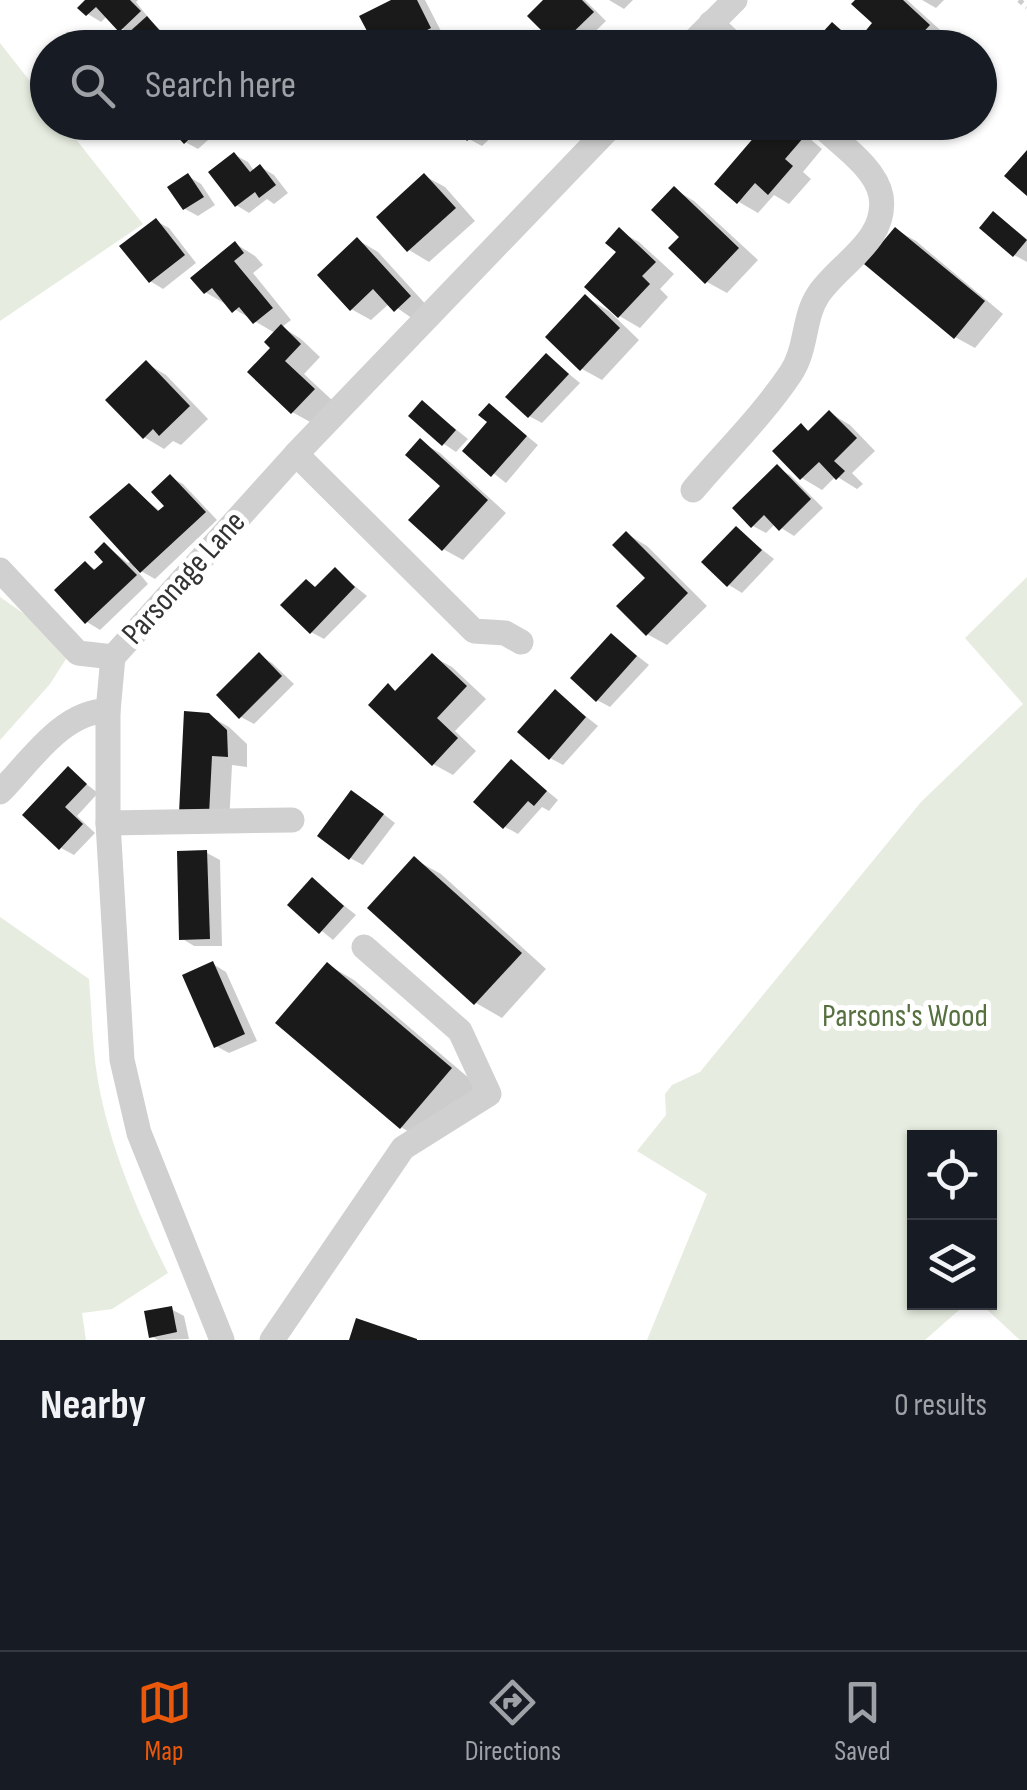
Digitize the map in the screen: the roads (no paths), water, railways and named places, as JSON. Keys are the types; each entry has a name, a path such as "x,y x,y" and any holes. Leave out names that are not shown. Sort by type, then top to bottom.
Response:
{"street":[{"path":"704,30 735,0"},
{"path":"711,22 719,30"},
{"name":"Parsonage Lane","path":"222,1340 139,1132 122,1060 108,823 108,711 113,657 296,454 598,140"},
{"path":"693,490 792,372 806,337 812,305 829,279 871,238 878,226 881,196 876,182 834,140"},
{"path":"296,454 474,630 505,632 521,642"},
{"path":"0,570 78,653 113,657"},
{"path":"0,792 65,726 92,711 108,711"},
{"path":"108,823 292,820"},
{"path":"272,1340 403,1148 489,1094 460,1031 364,946"}],"park label":[{"name":"Parsons's Wood","path":"905,1016"}]}
